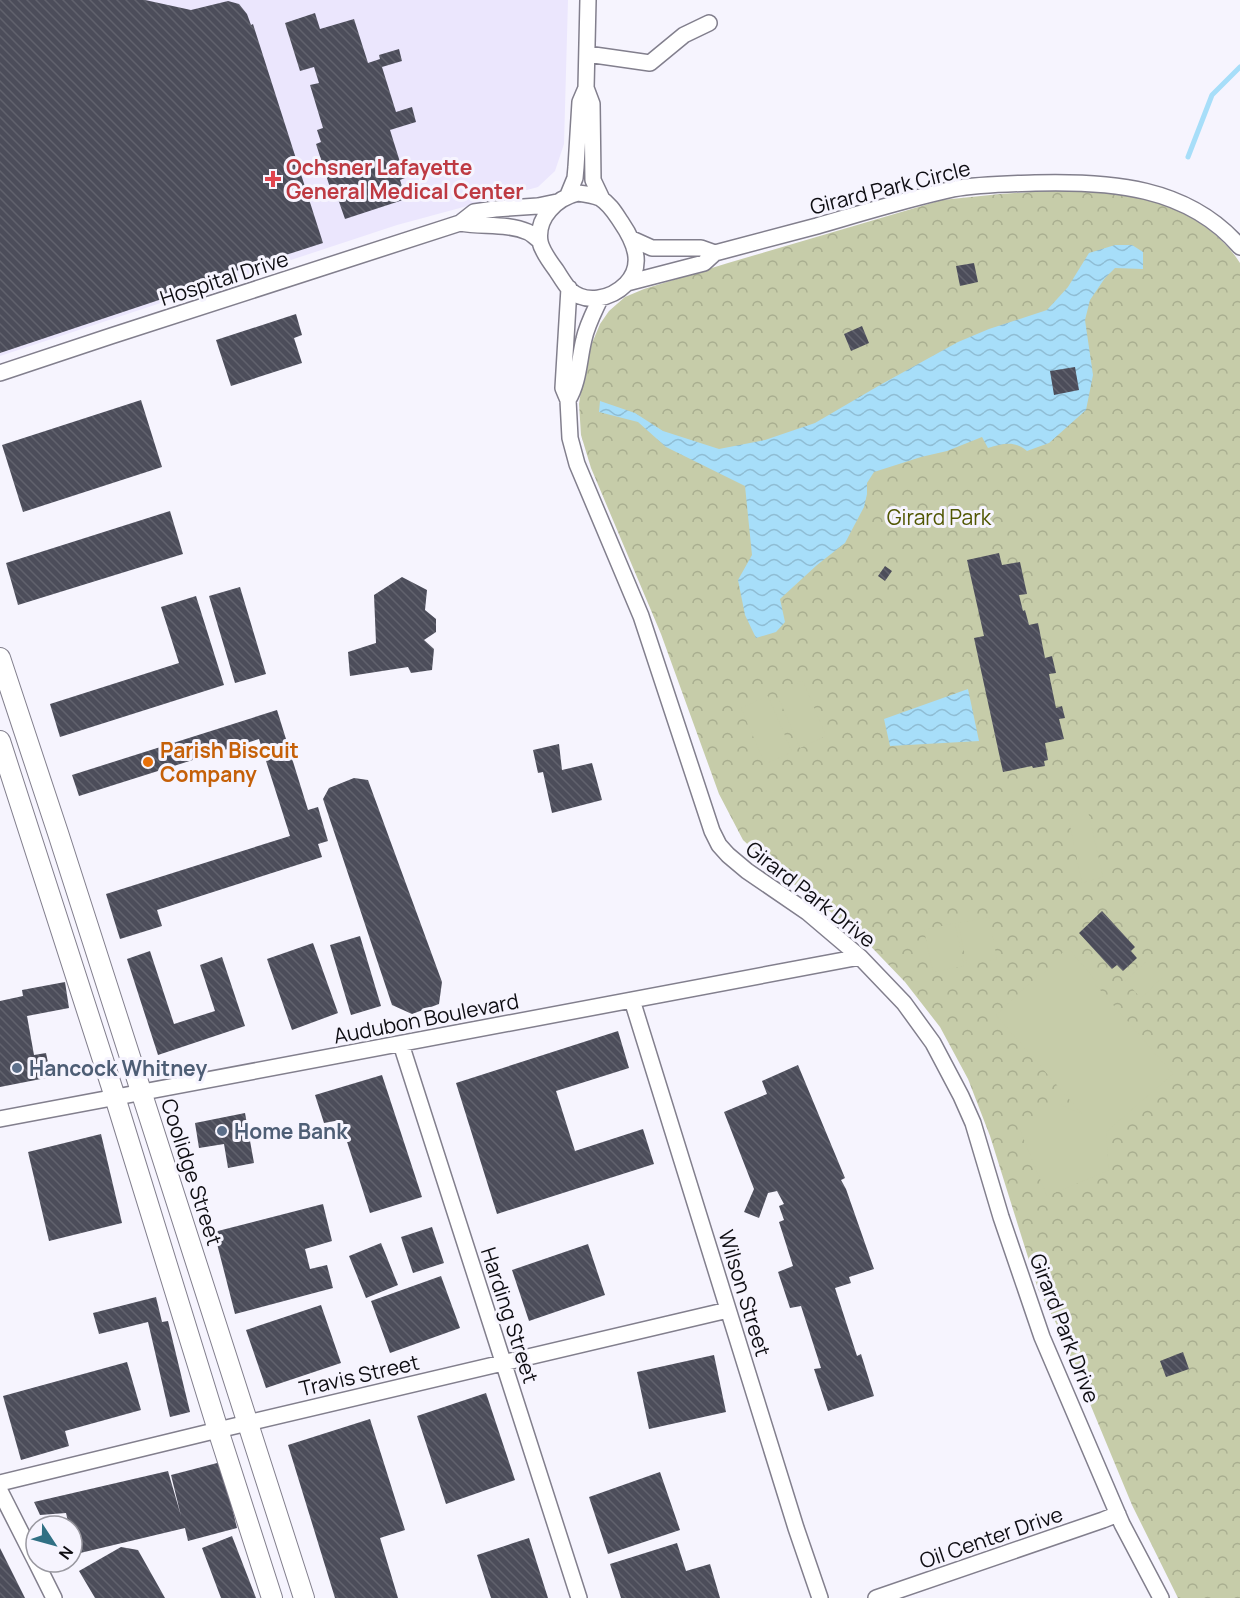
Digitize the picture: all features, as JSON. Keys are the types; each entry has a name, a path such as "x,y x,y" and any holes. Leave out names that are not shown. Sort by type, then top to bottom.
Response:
{"street":[{"path":"586,88 592,104 593,180 602,199 632,239 636,251 633,273 627,283 609,296 600,299 578,295 568,288 540,241 547,212 562,199 574,178 580,102 586,88 588,0"},
{"path":"587,54 650,63 684,35 709,23"},
{"name":"Girard Park Circle","path":"627,283 704,263 716,253 898,202 955,189 1000,184 1095,183 1146,191 1170,199 1206,217 1240,247"},
{"path":"562,199 578,193 590,194 602,199"},
{"name":"Hospital Drive","path":"0,373 460,224 474,212 538,206 562,199"},
{"name":"Hospital Drive","path":"460,224 506,227 529,233 540,241"},
{"name":"Girard Park Circle","path":"632,239 652,248 701,248 716,253"},
{"name":"Girard Park Drive","path":"568,288 563,388 568,400 570,438 577,464 641,616 712,831 719,845 728,855 747,871 807,912 860,957 904,1003 933,1043 961,1096 977,1134 1001,1217 1042,1337 1118,1514 1161,1598"},
{"name":"Girard Park Drive","path":"568,400 574,390 587,330 600,299"},
{"name":"Coolidge Street","path":"0,658 304,1598"},
{"path":"0,741 115,1097 272,1598"},
{"name":"Audubon Boulevard","path":"0,1119 860,957"},
{"name":"Wilson Street","path":"632,1000 796,1528 820,1598"},
{"name":"Harding Street","path":"401,1044 579,1598"},
{"name":"Travis Street","path":"0,1483 728,1310"},
{"path":"0,1491 24,1538"},
{"name":"Oil Center Drive","path":"876,1598 1118,1514"},
{"path":"42,1574 54,1598"}],"shaded area":[{"name":"Ochsner Lafayette General Medical Center","path":"0,0 568,0 564,144 555,171 538,187 397,225 0,356"}],"green space":[{"name":"Girard Park","path":"1046,191 1114,193 1156,202 1194,219 1212,231 1240,263 1240,1598 1178,1598 1132,1505 1059,1329 1038,1289 990,1136 968,1079 940,1027 905,982 856,931 775,870 743,840 719,794 661,634 591,468 581,435 579,404 590,348 600,324 609,311 625,297 728,263 942,200"},
{"path":"803,681 826,736 800,748 776,692"},
{"path":"768,696 792,752 765,764 741,708"},
{"path":"1088,811 1103,877 1082,883 1068,816"},
{"path":"989,917 997,959 967,965 958,923"},
{"path":"955,923 964,966 933,972 924,930"},
{"path":"1068,948 1097,982 1095,984 1173,1074 1106,1132 1109,1170 1047,1196 1020,1130 1059,1104 1082,1114 996,1015 1041,973 1051,967 1050,964"},
{"path":"1147,961 1163,977 1141,998 1125,981"}],"water":[{"path":"1115,245 1132,245 1143,252 1143,269 1115,268 1090,300 1085,320 1093,375 1086,410 1049,443 1027,451 1013,444 988,448 982,437 947,451 874,472 867,483 864,507 845,543 780,599 785,622 776,632 756,638 745,615 738,580 752,555 745,486 666,447 638,422 599,412 600,401 635,413 663,431 719,449 765,440 815,423 958,342 1047,310 1068,287 1089,253"},
{"path":"968,689 979,741 890,746 884,719"}],"building":[{"path":"0,0 145,0 191,10 228,1 239,4 247,14 251,25 253,24 323,243 0,353"},
{"path":"315,13 320,29 354,19 368,63 380,59 379,55 399,49 402,61 382,67 396,112 412,107 416,122 390,130 405,178 400,180 406,199 345,219 338,199 334,200 316,144 321,142 317,130 323,128 310,85 319,83 314,67 300,71 285,23"},
{"path":"974,263 978,282 960,286 956,266"},
{"path":"296,314 302,335 294,338 302,363 231,386 216,340"},
{"path":"862,326 869,343 851,351 844,334"},
{"path":"1075,367 1079,390 1054,395 1050,371"},
{"path":"141,400 162,467 23,512 2,445"},
{"path":"170,511 183,554 18,605 6,563"},
{"path":"999,553 1002,565 1020,562 1027,594 1019,595 1023,611 1025,610 1029,625 1038,623 1045,658 1052,656 1056,673 1049,674 1056,708 1062,706 1065,718 1059,719 1064,739 1045,743 1048,760 1044,761 1045,766 1033,768 1032,766 1003,772 974,638 984,636 967,560"},
{"path":"885,566 892,571 885,581 878,576"},
{"path":"402,577 427,590 425,610 436,619 436,632 424,640 434,649 432,670 411,673 408,667 350,676 348,652 376,643 374,595"},
{"path":"240,587 266,674 235,683 209,596"},
{"path":"196,596 224,685 60,737 50,704 179,663 161,607"},
{"path":"277,710 308,810 318,807 328,841 318,844 322,857 157,910 162,926 120,939 106,894 290,836 259,739 79,796 72,775"},
{"path":"559,744 562,770 592,763 602,800 552,813 543,772 538,773 533,750"},
{"path":"354,778 368,780 442,982 439,1004 412,1014 392,1005 323,799 329,788"},
{"path":"1102,911 1135,947 1131,951 1137,958 1123,971 1117,965 1112,969 1079,933"},
{"path":"360,936 381,1006 351,1015 330,945"},
{"path":"313,943 338,1013 292,1030 267,959"},
{"path":"150,951 174,1024 215,1011 200,965 222,957 245,1026 158,1055 127,959"},
{"path":"65,982 69,1008 27,1016 34,1055 46,1053 51,1077 0,1087 0,1001 23,996 22,990"},
{"path":"618,1031 629,1068 556,1091 575,1151 643,1129 654,1164 497,1214 456,1083"},
{"path":"798,1065 845,1178 841,1180 874,1269 849,1277 851,1283 835,1288 857,1356 861,1354 874,1396 828,1411 814,1369 821,1368 801,1306 790,1308 778,1272 793,1266 779,1222 784,1220 779,1206 784,1204 777,1191 768,1193 759,1218 744,1212 754,1189 724,1112 767,1094 762,1081"},
{"path":"382,1075 422,1197 370,1213 340,1120 324,1123 315,1095"},
{"name":"Home Bank","path":"245,1113 254,1163 228,1168 224,1144 199,1148 195,1123"},
{"path":"101,1134 122,1223 49,1241 28,1152"},
{"path":"323,1204 332,1241 305,1249 310,1269 327,1265 333,1288 235,1314 214,1232"},
{"path":"432,1227 444,1263 413,1273 401,1237"},
{"path":"381,1243 398,1285 366,1298 349,1256"},
{"path":"588,1244 605,1295 529,1321 512,1270"},
{"path":"441,1276 460,1328 390,1353 371,1301"},
{"path":"156,1297 162,1322 168,1321 190,1412 170,1417 148,1322 99,1334 93,1313"},
{"path":"321,1305 341,1363 266,1388 246,1330"},
{"path":"1183,1352 1189,1369 1166,1377 1160,1361"},
{"path":"714,1355 726,1412 649,1429 637,1372"},
{"path":"127,1362 141,1410 65,1431 69,1446 21,1460 3,1396"},
{"path":"486,1393 515,1480 446,1504 417,1416"},
{"path":"370,1419 405,1530 380,1538 398,1598 335,1598 288,1445"},
{"path":"221,1462 237,1528 188,1541 185,1528 84,1552 84,1514 40,1514 34,1502 168,1471 181,1516 171,1475"},
{"path":"660,1472 680,1530 608,1554 589,1497"},
{"path":"232,1536 256,1598 221,1598 202,1548"},
{"path":"529,1538 548,1598 491,1598 477,1555"},
{"path":"677,1543 686,1571 710,1564 720,1598 621,1598 610,1564"},
{"path":"121,1547 138,1550 165,1598 95,1598 81,1574 84,1574 84,1568"},
{"path":"0,1548 25,1598 0,1598"}],"waterway":[{"path":"1188,157 1212,95 1240,67"}],"place":[{"name":"Ochsner Lafayette General Medical Center","path":"273,179"},
{"name":"Parish Biscuit Company","path":"148,762"},
{"name":"Hancock Whitney","path":"17,1068"},
{"name":"Home Bank","path":"222,1131"}]}
